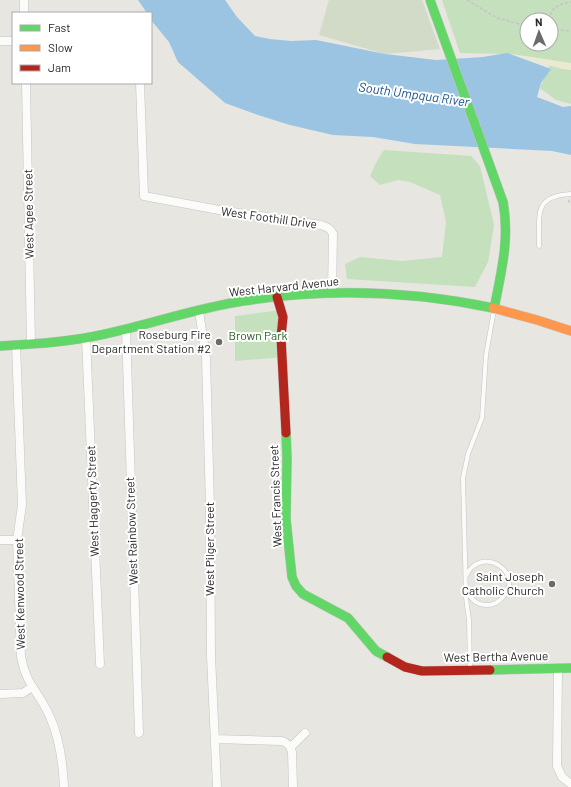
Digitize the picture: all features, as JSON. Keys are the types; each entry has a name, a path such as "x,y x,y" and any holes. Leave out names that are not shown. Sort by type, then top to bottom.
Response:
{"main road":[{"path":"430,0 506,213 505,254 494,309"},
{"name":"West Harvard Avenue","path":"0,346 86,338 230,304 278,297 332,293 378,293 418,296 494,309 546,323 571,332"},
{"name":"West Francis Street","path":"278,297 283,317 281,337 287,458 286,519 292,577 296,586 303,594 348,618 376,651 405,667 422,671"},
{"name":"West Bertha Avenue","path":"422,671 571,668"}],"street":[{"path":"24,0 24,12"},
{"path":"0,41 12,41"},
{"name":"West Agee Street","path":"26,84 31,344"},
{"name":"West Foothill Drive","path":"140,84 144,196 219,210 327,227 333,234 332,293"},
{"name":"West Pilger Street","path":"199,311 206,357 210,508 211,656 217,787"},
{"name":"West Rainbow Street","path":"126,329 139,733"},
{"name":"West Haggerty Street","path":"86,338 100,664"},
{"name":"West Kenwood Street","path":"16,345 22,505 18,540 21,656 25,673 32,687 46,708 54,727 61,761 64,787"},
{"path":"0,540 18,540"},
{"path":"558,668 557,766 562,777 571,784"},
{"path":"0,694 22,693 32,687"},
{"path":"291,747 305,733"},
{"path":"215,739 282,740 287,743 291,747 293,787"}],"lane":[{"path":"539,246 542,205 550,197 571,194"},
{"path":"470,669 469,620 465,578 463,478 468,454 482,418 486,355 494,309"},
{"path":"465,578 468,571 475,564 480,562 490,562 499,565 505,570 508,575 509,585 505,596 496,603 487,605 473,600 466,588"}],"path":[{"path":"467,0 497,18 519,24"},
{"path":"551,12 555,6 571,2"},
{"path":"559,30 571,31"}],"green space":[{"path":"442,0 571,0 571,104 556,100 540,88 552,60 510,54 460,53"},
{"path":"384,150 471,156 480,166 494,225 488,262 475,287 347,279 345,264 360,257 402,261 442,257 446,222 440,195 410,182 398,180 380,185 370,176"},
{"name":"Brown Park","path":"282,310 282,357 235,361 235,316"}],"sand":[{"path":"510,54 571,63 571,70 562,69"}],"shaded area":[{"path":"329,0 422,0 440,49 385,54 319,35"}],"water":[{"name":"South Umpqua River","path":"138,0 225,0 237,17 255,36 270,39 291,41 316,40 385,54 436,60 483,57 507,53 551,69 541,83 537,97 563,107 571,106 571,155 552,151 415,144 373,137 333,135 290,125 258,115 225,103 178,62 169,42 152,21 152,12 146,12"}],"traffic: fast":[{"path":"430,0 503,202"},
{"path":"494,309 504,256 506,229 503,202"},
{"path":"0,346 66,341 92,337 226,304 306,294 368,293 400,295 462,302 493,308"},
{"path":"286,433 286,519 292,577 296,586 303,594 348,618 376,651 387,657"},
{"path":"490,670 571,668"}],"traffic: slow":[{"path":"493,308 571,331"}],"traffic: jam":[{"path":"277,297 283,317 281,337 286,433"},
{"path":"387,657 405,667 422,671 490,670"}],"place":[{"name":"Roseburg Fire Department Station #2","path":"219,342"},
{"name":"Saint Joseph Catholic Church","path":"552,584"}]}
